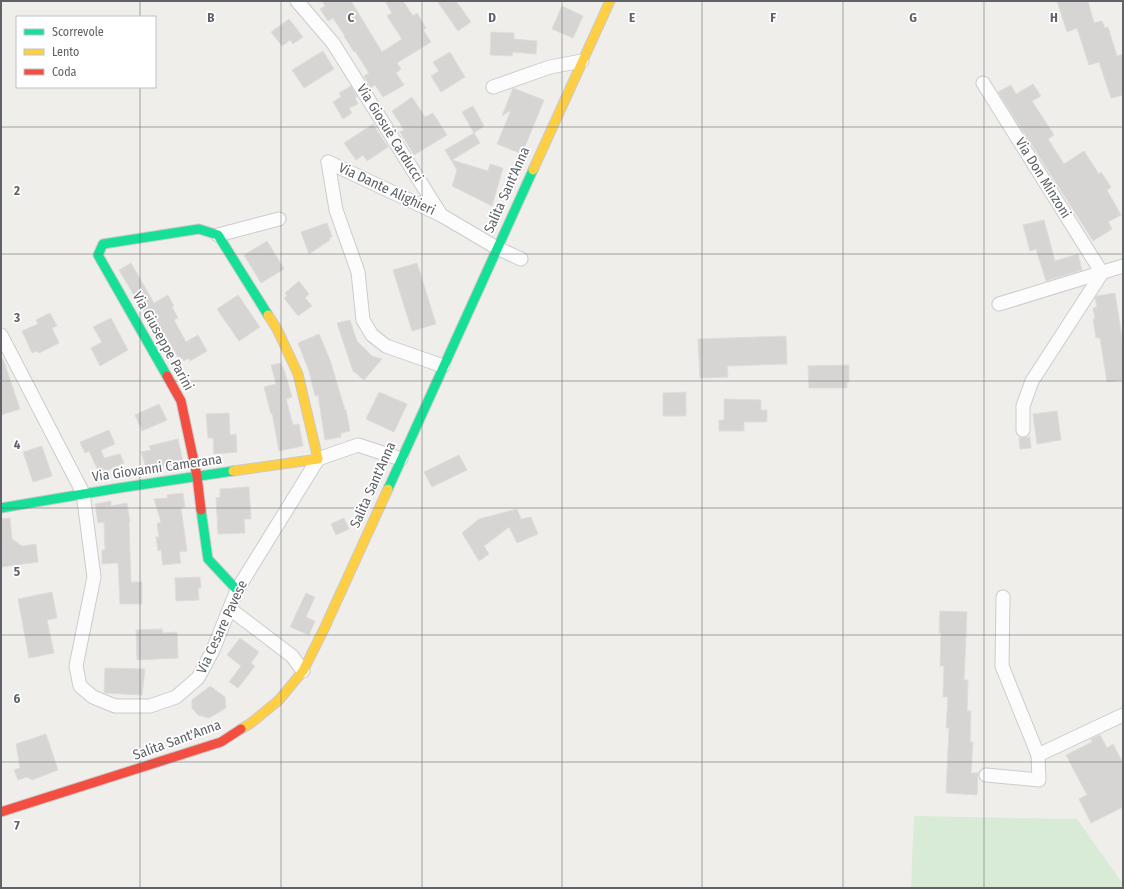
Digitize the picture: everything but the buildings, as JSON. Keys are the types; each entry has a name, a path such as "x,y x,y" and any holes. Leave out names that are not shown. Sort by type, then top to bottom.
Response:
{"street":[{"name":"Via Giosuè Carducci","path":"297,1 333,43 441,215 497,248 521,259"},
{"name":"Salita Sant'Anna","path":"1,812 221,742 251,723 279,700 303,671 324,629 610,1"},
{"path":"493,87 550,66 582,61"},
{"name":"Via Don Minzoni","path":"983,83 1102,272"},
{"name":"Via Dante Alighieri","path":"441,215 328,162 336,210 358,272 363,320 372,335 386,346 443,366"},
{"path":"279,219 218,235 277,329 298,374 318,459 358,445 401,459"},
{"name":"Via Giuseppe Parini","path":"218,235 199,228 103,244 98,255 181,401 197,476 208,559 237,590"},
{"path":"999,304 1123,266"},
{"path":"1023,430 1023,406 1032,381 1102,272"},
{"path":"1,335 83,493"},
{"name":"Via Giovanni Camerana","path":"1,508 83,493 318,459"},
{"name":"Via Cesare Pavese","path":"83,493 94,577 76,666 80,686 93,697 115,706 150,706 176,696 198,678 212,650 237,590 318,459"},
{"path":"986,775 1039,780 1038,755 1002,666 1003,597"},
{"path":"230,608 292,656 303,671"},
{"path":"1038,755 1123,715"}],"green space":[{"path":"914,816 1077,819 1123,884 1123,888 911,888"}],"traffic: fast":[{"path":"388,489 533,170"},
{"path":"167,376 98,255 103,244 199,229 218,235 268,315"},
{"path":"1,508 233,471"},
{"path":"201,510 208,559 237,590"}],"traffic: slow":[{"path":"533,170 610,1"},
{"path":"233,471 318,459 298,374 277,329 268,315"},
{"path":"241,729 251,723 279,700 303,671 324,629 388,489"}],"traffic: jam":[{"path":"167,376 181,401 197,476 201,510"},
{"path":"1,812 221,742 241,729"}]}
